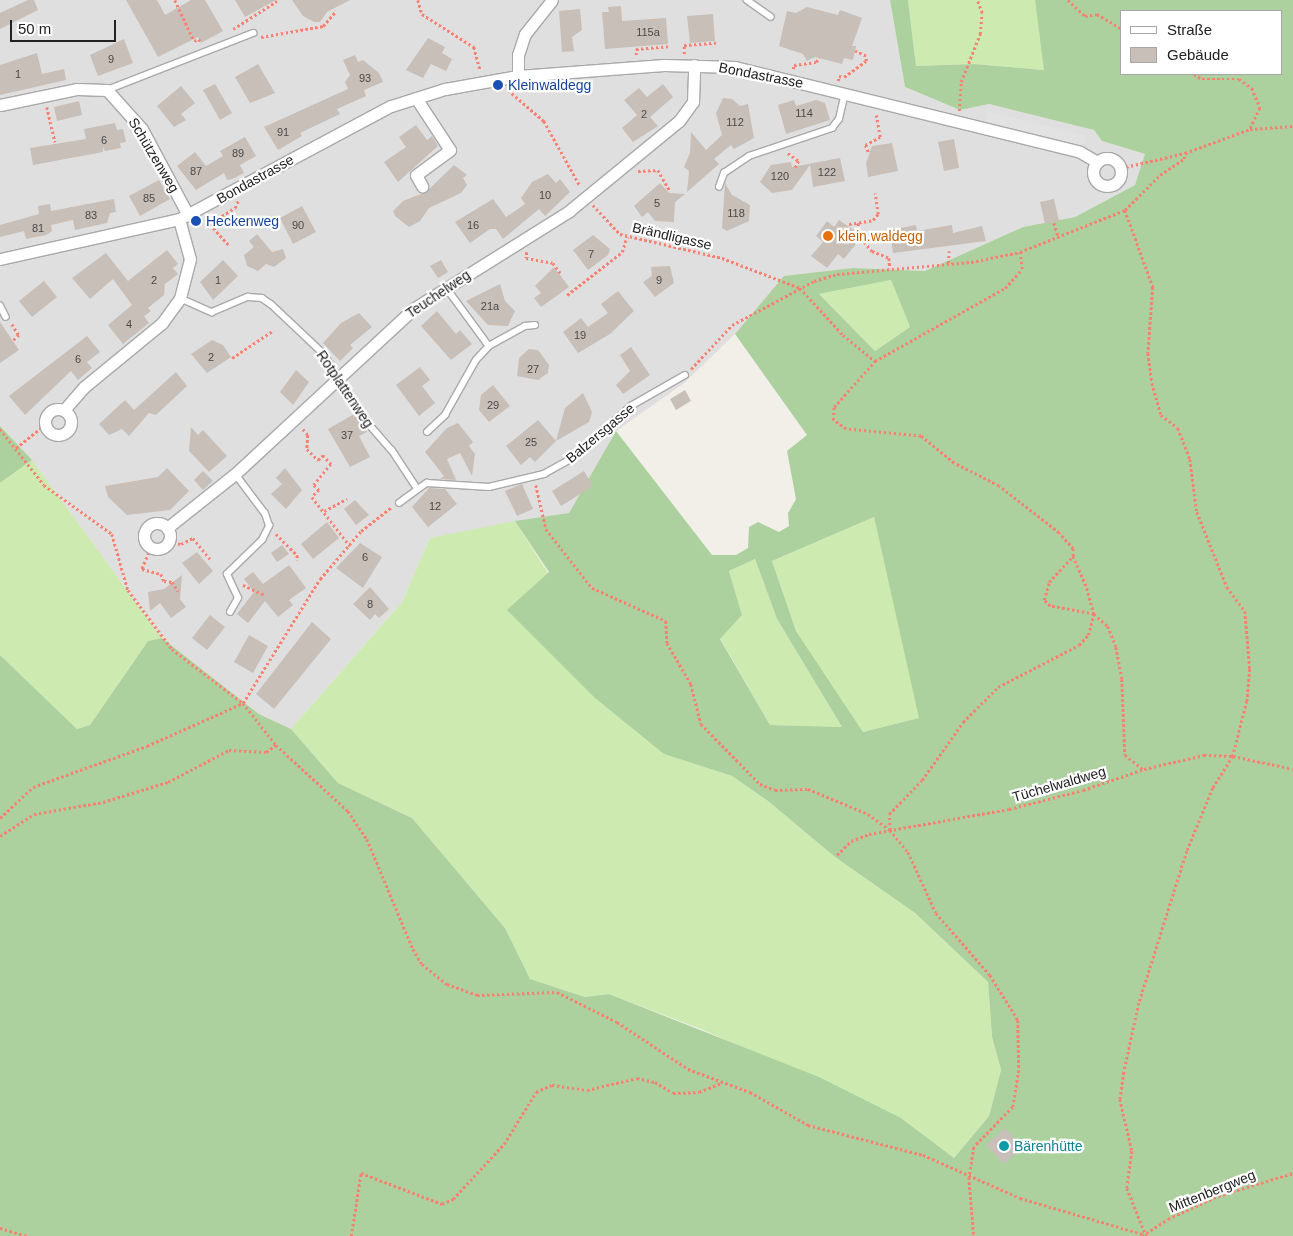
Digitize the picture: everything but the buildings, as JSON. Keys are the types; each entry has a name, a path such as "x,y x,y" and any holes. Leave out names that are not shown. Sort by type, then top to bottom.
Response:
{"street":[{"path":"518,76 518,55 525,34 552,0"},
{"name":"Bondastrasse","path":"0,259 184,217 366,118 416,98 518,76 694,64 735,67 1080,152 1097,162 1110,158 1121,168"},
{"name":"Teuchelweg","path":"167,528 235,474 392,325 446,286 523,243 586,197 688,111 696,86 694,64"},
{"path":"0,105 77,89 107,90"},
{"name":"Schützenweg","path":"107,90 142,129 184,217"},
{"path":"416,98 450,150 416,175 422,186"},
{"path":"1097,162 1094,177 1107,186 1117,183 1121,168"},
{"path":"64,410 84,387 162,324 180,298 190,258 184,217"},
{"path":"64,410 71,416 69,430 55,435 46,424 50,411 64,410"},
{"path":"155,523 167,528 168,543 162,548 151,548 144,539 148,527 155,523"}],"lane":[{"path":"747,0 771,17"},
{"path":"107,90 253,33"},
{"path":"719,186 724,173 734,165 832,128 839,119 845,93"},
{"path":"446,286 489,346"},
{"name":"Rotplattenweg","path":"180,298 212,312 248,297 262,298 306,334 339,376 369,424 392,450 417,488"},
{"path":"0,305 6,317"},
{"path":"426,432 445,415 476,360 489,346 525,326 535,325"},
{"name":"Balzersgasse","path":"417,488 427,483 489,487 534,477 573,458 632,406 685,376"},
{"path":"230,612 238,598 227,574 267,533 268,518 235,474"},
{"path":"399,503 417,488"}],"path":[{"path":"175,0 194,40 199,39 205,51"},
{"path":"418,0 422,14 474,47 480,72"},
{"path":"958,114 961,82 980,34 982,13 977,0"},
{"path":"1068,0 1085,16 1097,14 1120,28"},
{"path":"232,30 277,1"},
{"path":"253,33 266,39 323,26 336,11"},
{"path":"684,52 684,45 716,43"},
{"path":"636,54 636,49 668,46"},
{"path":"837,84 839,76 844,77 866,61 866,56 855,51"},
{"path":"792,73 794,65 816,62 819,58"},
{"path":"1196,75 1202,79 1239,79 1252,88 1260,108 1250,129"},
{"name":"Brändligasse","path":"503,86 544,121 586,197 607,224 627,237 722,258 800,288 843,335 875,362"},
{"path":"47,107 55,142"},
{"path":"868,152 865,145 880,137 879,121"},
{"path":"1121,168 1185,153 1250,129 1293,126"},
{"path":"783,146 784,152 799,161 794,170"},
{"path":"685,376 732,325 800,288 837,274 948,263 1020,252 1125,210 1160,175 1184,159 1185,153"},
{"path":"622,168 628,176 640,170 658,170 670,191"},
{"path":"849,224 873,220 878,214 875,193"},
{"path":"228,245 209,224 235,208 238,199"},
{"path":"1125,210 1153,287 1148,353 1161,415 1178,428 1190,459 1197,512 1228,587 1245,611 1248,693 1233,756 1213,788 1187,851 1139,1003 1124,1072 1120,1099 1132,1151 1127,1188 1144,1235"},
{"path":"858,223 861,238 872,251 889,258 890,268"},
{"path":"1054,223 1059,238"},
{"path":"567,295 622,252 627,237"},
{"path":"948,263 949,251"},
{"path":"528,252 526,258 553,263 562,276"},
{"path":"890,830 888,814 922,780 963,722 998,686 1079,645 1088,635 1094,614 1087,588 1072,556 1068,541 1017,500 954,463 921,436 838,426 833,420 834,407 875,362 1005,288 1022,269 1020,252"},
{"path":"6,317 19,336 13,341"},
{"path":"232,358 274,330"},
{"path":"297,417 306,426 303,429 308,435 307,449 318,460 323,454 330,462 330,470 314,485 319,490 312,497 350,546"},
{"path":"16,448 46,424"},
{"path":"0,430 50,490 93,517 112,534 128,590 172,649 243,703 276,745 358,824 412,949 433,974 447,984 477,995 557,992 617,1022 688,1069 750,1092 808,1125 923,1155 1020,1198 1149,1236"},
{"path":"534,477 546,528 592,588 666,621 667,643 691,684 701,724 737,763 760,784 775,790 808,789 868,814 890,830 908,852 936,913 990,975 1018,1020 1019,1070 1013,1107 974,1147 969,1177 974,1236"},
{"path":"324,511 347,499"},
{"path":"0,818 33,787 147,746 243,703 320,579 350,546 360,531 399,503"},
{"path":"267,533 280,534 298,560"},
{"path":"168,543 178,545 193,538 210,559"},
{"path":"151,548 141,564 142,569 161,574 164,581 172,582 178,591"},
{"path":"1072,556 1049,582 1044,600 1050,606 1081,608 1094,614 1108,626 1116,647 1122,679 1125,755 1144,769"},
{"path":"242,584 264,595"},
{"path":"0,836 34,814 103,802 168,782 229,750 266,752 276,745"},
{"name":"Tüchelwaldweg","path":"837,856 851,841 890,830 1009,809 1083,790 1144,769 1204,756 1233,756 1293,769"},
{"path":"351,1236 361,1173 442,1204 453,1199 504,1144 536,1092 552,1085 587,1090 637,1078 655,1082 673,1093 699,1092 723,1083"},
{"name":"Mittenbergweg","path":"1144,1235 1218,1196 1293,1174"},
{"path":"0,1228 27,1236"}],"shaded area":[{"path":"0,0 890,0 905,87 960,110 988,104 1094,130 1102,141 1146,154 1135,185 1075,217 1023,227 925,271 853,268 735,334 683,384 616,431 569,513 430,538 402,602 291,729 259,714 162,638 32,460 0,426"},
{"path":"988,112 1086,136 1083,146 986,122"}],"green space":[{"path":"890,0 908,0 916,66 974,64 1044,70 1035,0 1293,0 1293,1236 0,1236 0,655 77,729 90,725 148,641 162,638 259,714 291,729 338,783 412,818 505,928 530,979 585,997 609,994 819,1077 901,1118 954,1158 989,1116 1001,1070 992,1037 988,982 915,913 835,857 768,801 732,776 664,754 595,698 507,610 549,572 515,521 569,513 616,431 712,555 736,555 748,548 749,527 758,522 779,532 789,526 788,513 796,499 787,451 807,435 735,334 784,276 853,268 925,271 1023,227 1075,217 1135,185 1145,154 1102,141 1094,130 989,104 960,110 905,87","holes":["891,280 910,327 875,351 819,294","874,517 919,718 863,732 796,631 772,561","755,559 777,619 842,727 770,725 720,639 742,615 729,571"]},
{"path":"908,0 1035,0 1045,70 974,64 916,66"},
{"path":"891,280 910,327 875,351 819,294"},
{"path":"0,426 32,460 0,483"},
{"path":"32,460 162,638 148,641 90,725 77,729 0,655 0,483"},
{"path":"874,517 920,718 863,732 796,631 772,561"},
{"path":"515,521 548,573 508,610 664,754 732,776 768,801 835,857 915,913 988,982 992,1037 1001,1070 989,1116 954,1158 901,1118 701,1029 609,994 585,997 530,979 505,928 412,818 338,783 291,729 402,602 430,538"},
{"path":"755,559 777,619 842,727 770,725 720,638 742,615 729,571"}],"place":[{"name":"Kleinwaldegg","path":"498,85"},
{"name":"Heckenweg","path":"196,221"},
{"name":"klein.waldegg","path":"828,236"},
{"name":"Bärenhütte","path":"1004,1146"}]}
